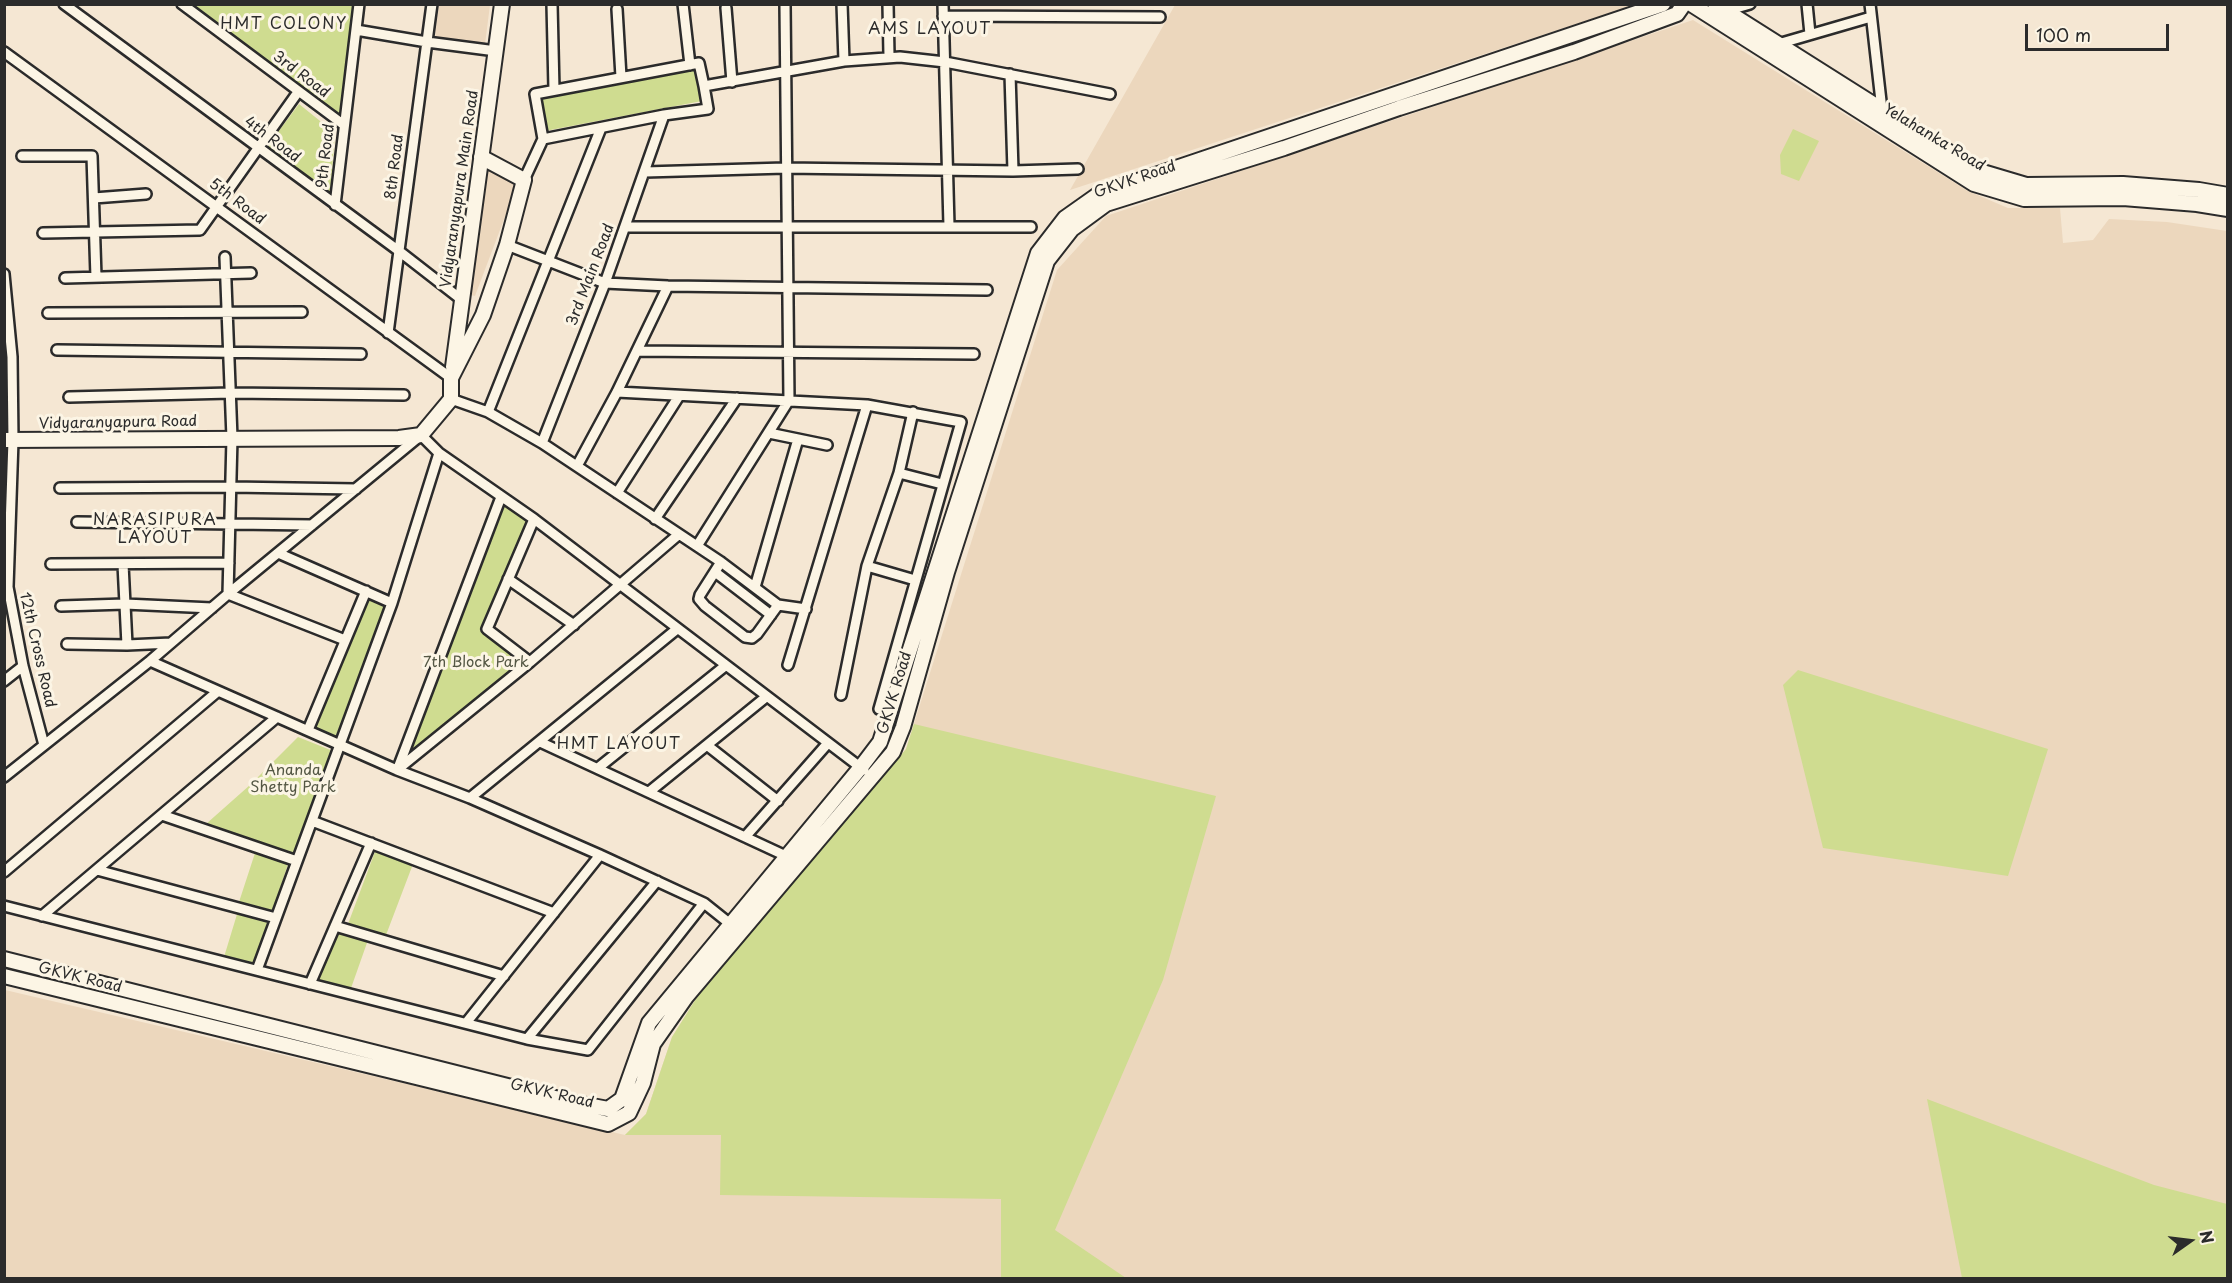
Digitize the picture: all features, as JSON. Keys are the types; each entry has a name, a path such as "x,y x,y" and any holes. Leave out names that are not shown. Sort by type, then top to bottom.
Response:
{"main road":[{"name":"Vidyaranyapura Main Road","path":"452,399 451,378 502,4"},
{"name":"GKVK Road","path":"735,928 786,856 880,742 1038,253 1065,218 1099,194 1663,4"},
{"name":"GKVK Road","path":"4,959 571,1102 608,1108 622,1100 649,1023 700,970 893,752 903,727 947,572 1047,261 1072,229 1106,204 1574,52 1677,14 1684,4"},
{"name":"Yelahanka Road","path":"1691,4 1974,184 2024,198 2122,198 2228,209"},
{"name":"Yelahanka Road","path":"1720,8 1979,171 2026,185 2123,184 2199,190 2228,195"},
{"path":"451,378 483,315 507,245 524,180 481,157"},
{"path":"421,435 452,399"},
{"name":"Vidyaranyapura Road","path":"9,440 399,438 421,435"},
{"path":"29,982 34,967"},
{"name":"GKVK Road","path":"4,976 608,1124 629,1113 643,1083 653,1044 686,997 700,970"}],"street":[{"name":"4th Road","path":"64,4 462,300"},
{"name":"3rd Road","path":"182,4 344,125"},
{"name":"9th Road","path":"335,205 359,4"},
{"name":"8th Road","path":"388,333 432,4"},
{"path":"552,4 554,90"},
{"path":"683,4 690,64"},
{"path":"697,546 789,400 785,4"},
{"path":"842,4 844,61"},
{"path":"888,4 889,56"},
{"path":"943,4 949,226"},
{"path":"1720,8 1750,4"},
{"path":"1807,4 1810,34"},
{"path":"1870,4 1882,110"},
{"path":"726,8 732,82"},
{"path":"617,9 621,77"},
{"path":"943,16 1160,17"},
{"path":"1778,44 1871,17"},
{"path":"356,30 496,51"},
{"name":"5th Road","path":"4,52 451,378"},
{"path":"704,86 844,61 889,56 945,62 1110,94"},
{"path":"524,180 543,139 535,94 699,63 708,109 664,115 543,139"},
{"path":"1010,74 1013,171"},
{"path":"43,233 200,230 298,92"},
{"name":"3rd Main Road","path":"542,443 605,283 664,115"},
{"path":"488,412 601,128"},
{"path":"22,156 92,156 96,278"},
{"path":"645,172 785,168 1013,171 1078,169"},
{"path":"94,198 146,194"},
{"path":"625,227 1031,227"},
{"path":"507,245 605,283 669,286 987,290"},
{"path":"225,257 232,438 228,594"},
{"path":"65,278 250,273"},
{"name":"12th Cross Road","path":"4,274 9,440 7,604 44,745"},
{"path":"577,466 617,392 669,286"},
{"path":"48,314 302,312"},
{"path":"57,351 361,354"},
{"path":"637,351 974,354"},
{"path":"617,392 867,405 961,422 879,709"},
{"path":"69,397 231,393 404,395"},
{"path":"617,493 679,396"},
{"path":"655,519 737,398"},
{"path":"452,399 488,412 542,443 721,562 778,604 806,609"},
{"path":"788,665 867,405"},
{"path":"841,695 867,566 899,473 913,412"},
{"path":"769,433 827,446"},
{"path":"4,777 150,662 228,594 421,435 439,453 534,519 766,698 861,767 872,778"},
{"path":"755,587 798,439"},
{"path":"257,970 392,603 439,453"},
{"path":"899,473 942,484"},
{"path":"60,488 356,489"},
{"path":"397,770 501,497"},
{"path":"530,662 487,629 534,519"},
{"path":"77,522 312,525"},
{"path":"397,770 530,662 678,535"},
{"path":"278,553 392,603"},
{"path":"721,562 699,599 745,637 752,638 757,634 778,604"},
{"path":"51,564 229,563"},
{"path":"123,564 128,645"},
{"path":"867,566 915,580"},
{"path":"715,572 771,615"},
{"path":"508,579 574,625"},
{"path":"308,730 366,591"},
{"path":"228,594 345,640"},
{"path":"62,606 125,604 212,608"},
{"path":"470,798 677,629"},
{"path":"67,644 171,643"},
{"path":"150,662 397,770 470,798 600,855 704,903 735,928"},
{"path":"4,681 23,666"},
{"path":"598,768 725,666"},
{"path":"4,872 217,692"},
{"path":"649,792 766,698"},
{"path":"42,916 277,717"},
{"path":"540,741 786,856"},
{"path":"745,837 828,743"},
{"path":"708,746 778,801"},
{"path":"162,815 297,861"},
{"path":"312,821 554,913"},
{"path":"310,984 372,843"},
{"path":"466,1023 600,855"},
{"path":"97,870 276,918"},
{"path":"527,1039 657,881"},
{"path":"4,906 527,1039 588,1050 704,903"},
{"path":"335,926 504,976"}],"shaded area":[{"path":"439,5 490,5 485,44 435,37"},
{"path":"1175,5 1634,5 1070,190"},
{"path":"1693,20 1968,191 2008,208 2060,208 2063,243 2093,240 2109,219 2167,222 2227,231 2227,1278 5,1278 5,990 625,1135 646,1114 672,1037 699,994 906,749 1057,270 1106,216"},
{"path":"486,169 517,185 475,296 471,295"}],"green space":[{"path":"349,4 354,7 339,116 189,5"},
{"path":"696,68 702,101 545,131 539,98"},
{"path":"299,104 335,133 330,196 266,148"},
{"path":"1793,129 1819,141 1799,181 1781,174 1780,155"},
{"name":"7th Block Park","path":"503,502 530,520 484,630 526,662 404,761"},
{"path":"366,595 389,605 335,738 312,728"},
{"path":"1798,670 2048,749 2008,876 1823,848 1783,685"},
{"path":"914,724 1216,796 1163,980 1055,1230 1126,1278 1001,1278 1001,1199 720,1195 721,1135 625,1135 646,1114 672,1037 699,994 906,749"},
{"name":"Ananda Shetty Park","path":"298,737 333,751 293,855 206,824 250,785"},
{"path":"376,849 413,864 386,935 348,924"},
{"path":"255,853 288,864 272,913 239,902"},
{"path":"238,911 268,920 254,967 224,957"},
{"path":"335,929 368,940 350,991 317,980"},
{"path":"1927,1099 2154,1185 2227,1204 2227,1278 1962,1278"}],"district":[{"name":"HMT COLONY","path":"284,25"},
{"name":"AMS LAYOUT","path":"930,30"},
{"name":"NARASIPURA LAYOUT","path":"155,530"},
{"name":"HMT LAYOUT","path":"619,745"}]}
